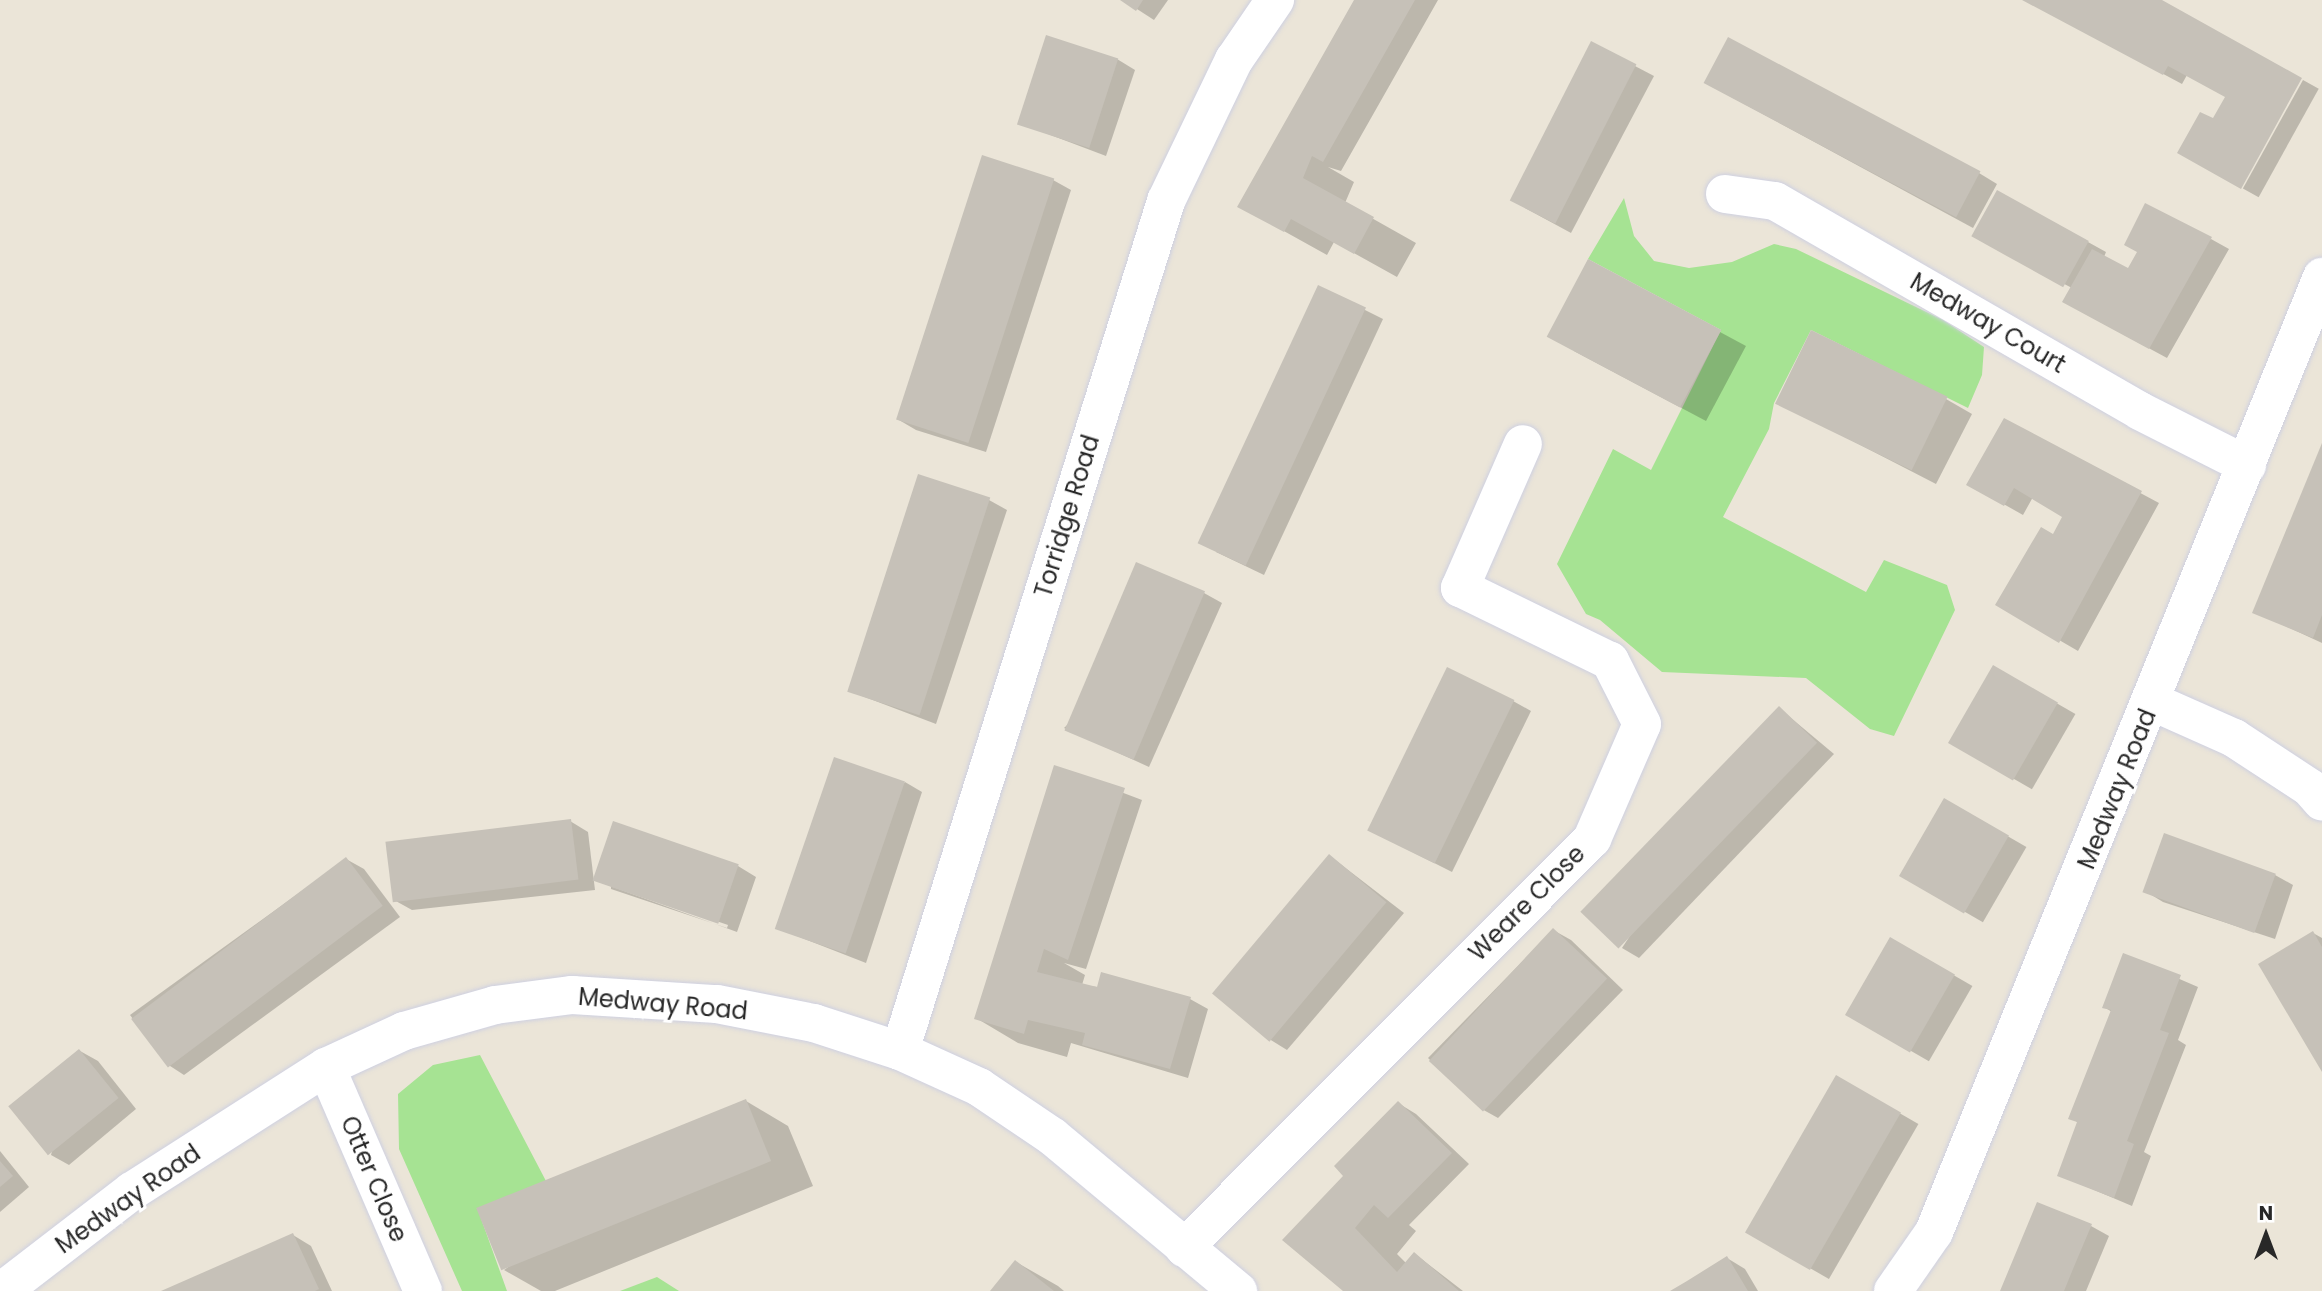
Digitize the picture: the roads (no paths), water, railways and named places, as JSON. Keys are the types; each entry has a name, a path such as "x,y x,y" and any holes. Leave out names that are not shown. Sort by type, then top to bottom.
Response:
{"street":[{"name":"Torridge Road","path":"900,1051 1167,201 1234,60 1275,0"},
{"name":"Medway Court","path":"1726,194 1775,201 2140,411 2247,465"},
{"name":"Medway Road","path":"1893,1291 1934,1232 2153,702 2322,276"},
{"name":"Weare Close","path":"1184,1248 1592,839 1642,724 1610,661 1460,588 1523,444"},
{"path":"2153,702 2234,738 2310,788 2322,802"},
{"name":"Medway Road","path":"2,1291 132,1191 326,1067 404,1031 495,1005 572,995 717,1004 814,1023 900,1051 979,1087 1053,1136 1238,1291"},
{"name":"Otter Close","path":"326,1067 423,1291"}]}
